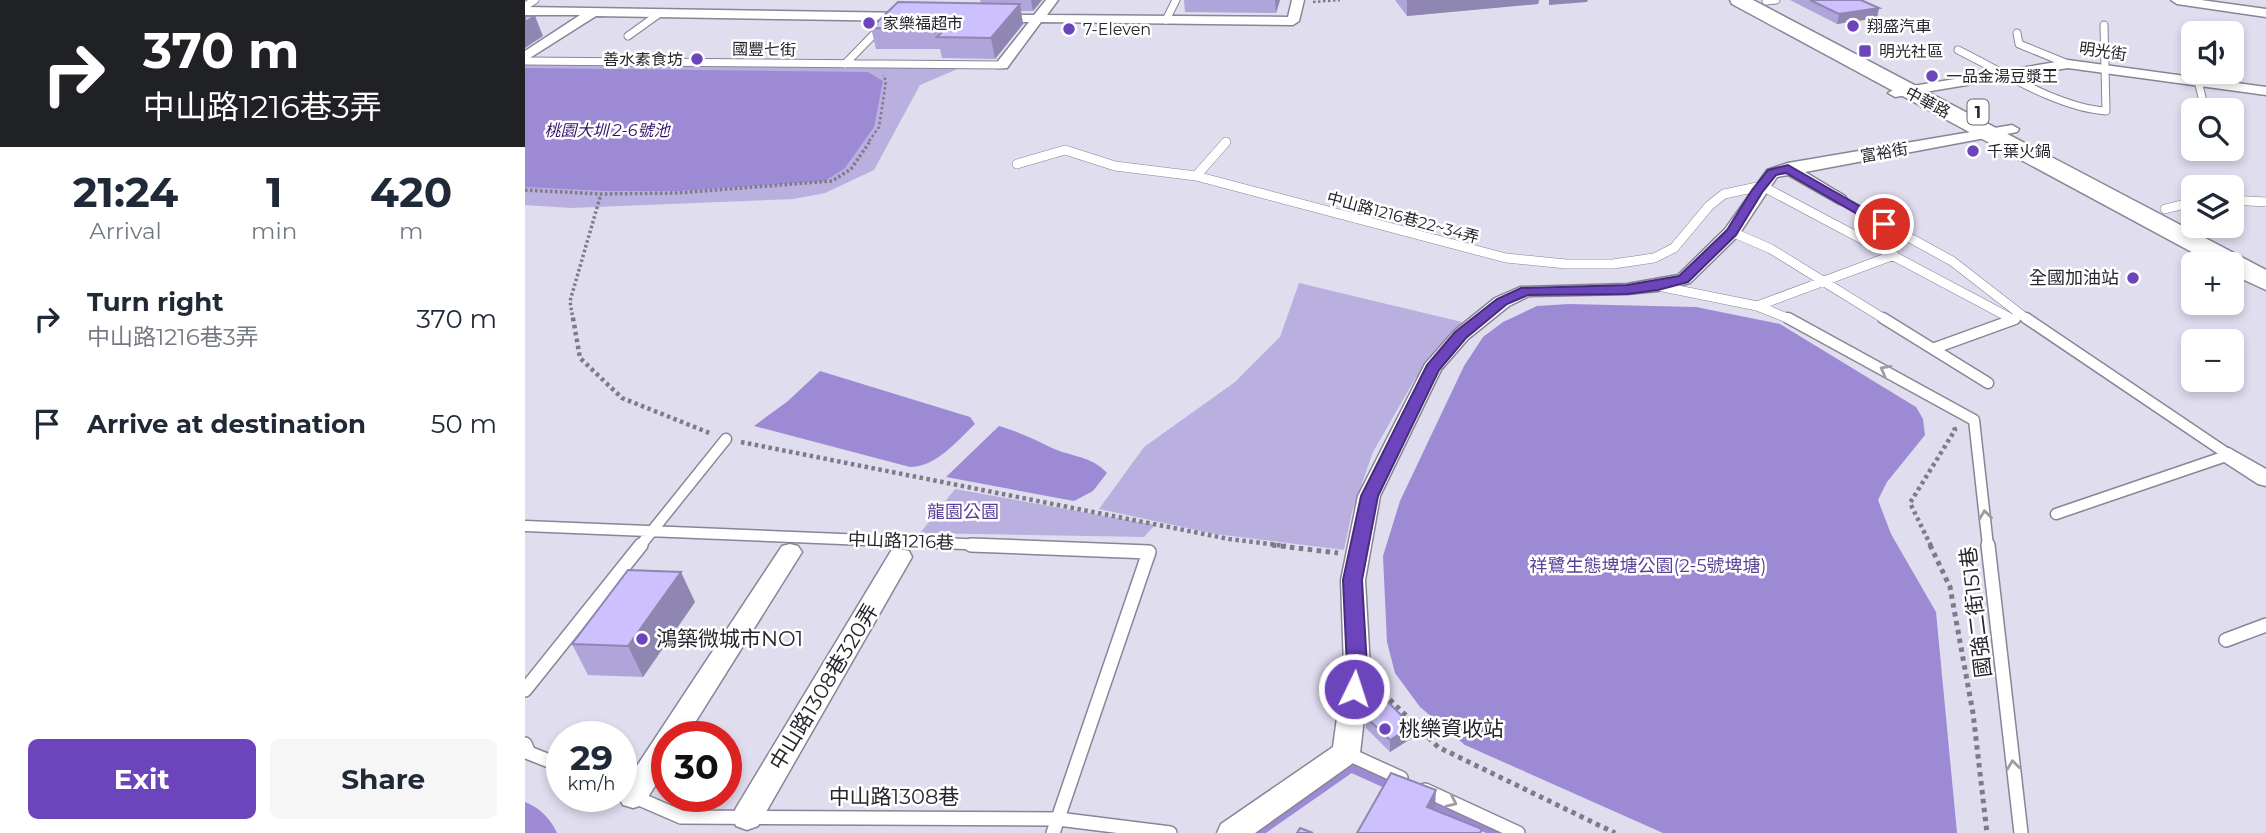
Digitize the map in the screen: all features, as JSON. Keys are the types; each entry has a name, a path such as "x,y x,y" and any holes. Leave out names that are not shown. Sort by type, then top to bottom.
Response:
{"main road":[{"name":"中華路","path":"1739,0 2266,281"},
{"name":"中華路","path":"1768,0 1911,90 2012,129 2181,217"},
{"path":"2221,238 2266,261"}],"street":[{"path":"525,59 611,0"},
{"path":"745,13 762,0"},
{"path":"1002,65 1052,0"},
{"path":"2177,0 2266,13"},
{"path":"985,18 1293,21 1297,2"},
{"path":"525,8 592,12 918,17"},
{"name":"明光街","path":"1911,90 2068,64 2181,76"},
{"name":"明光街","path":"2232,84 2266,91"},
{"name":"富裕街","path":"1762,186 1772,173 1788,169 2012,129"},
{"path":"1788,169 1839,199"},
{"path":"1232,833 1346,753 1357,667 1353,580 1369,496 1432,368 1461,335 1502,302 1526,291 1627,289 1658,286 1684,279 1732,232 1762,186"},
{"path":"2229,455 2266,479"},
{"path":"681,721 790,552"},
{"name":"中山路1308巷320弄","path":"747,817 900,557"},
{"path":"637,780 651,763"}],"lane":[{"path":"525,8 535,0"},
{"path":"1166,20 1176,0"},
{"path":"628,36 660,13"},
{"path":"845,64 892,16"},
{"path":"1958,50 2079,106 2096,112 2106,111 2104,25"},
{"path":"2017,33 2019,44 2068,64"},
{"name":"國豐七街","path":"525,59 1002,65"},
{"path":"1196,176 1226,142"},
{"name":"中山路1216巷22~34弄","path":"1017,164 1065,150 1115,166 1196,176 1506,258 1533,262 1631,263 1649,260 1673,249 1716,197 1740,186 1762,186"},
{"path":"1762,186 2012,319"},
{"path":"1839,199 1952,261 2024,317 2229,455"},
{"path":"2244,201 2266,202"},
{"path":"2165,209 2181,205"},
{"path":"1732,232 1771,249 1988,383"},
{"path":"1757,306 1893,255"},
{"path":"1658,286 1757,306 1798,322 1944,404"},
{"path":"1935,348 2024,317"},
{"name":"國強二街151巷","path":"1944,404 1974,420 2021,833"},
{"path":"525,690 726,439"},
{"path":"2056,514 2229,455"},
{"name":"中山路1216巷","path":"525,526 1149,552 1056,826"},
{"path":"2226,640 2266,625"},
{"path":"525,744 529,753 546,760"},
{"path":"1346,753 1518,833"},
{"name":"中山路1308巷","path":"637,797 681,817 1056,826 1170,833"}],"path":[{"path":"1297,2 1340,0"},
{"path":"525,190 601,194 677,193 832,181 851,169 879,127 886,81 878,64"},
{"path":"601,194 570,301 580,358 622,398 726,439 1229,539 1357,555"},
{"path":"1944,404 1955,430 1910,503 1949,587 1973,713 1987,833"},
{"path":"1357,667 1438,747 1615,833"}],"green space":[{"name":"桃園大圳 2-6號池","path":"525,62 967,65 920,85 874,170 825,193 793,199 571,208 525,205"},
{"path":"1299,283 1462,322 1415,379 1373,452 1352,512 1344,550 1215,534 1099,509 1144,447 1235,382 1280,337"},
{"name":"龍園公園","path":"955,489 1155,525 1144,537 920,533"}],"water":[{"name":"桃園大圳 2-6號池","path":"525,68 868,72 883,81 874,127 845,168 825,181 678,191 605,191 525,187"},
{"name":"祥鷺生態埤塘公園(2-5號埤塘)","path":"1569,304 1696,307 1780,324 1916,407 1923,419 1925,435 1887,482 1878,500 1891,534 1936,612 1957,833 1663,833 1465,745 1420,707 1395,673 1387,642 1383,556 1400,501 1464,366 1483,337 1503,322 1537,306"},
{"path":"820,371 970,417 975,424 937,458 920,466 910,467 754,426 788,401"},
{"path":"999,426 1095,463 1107,473 1093,491 1074,501 946,477"}],"building":[{"path":"1810,0 1861,0 1879,8 1839,14"},
{"path":"898,2 1020,4 991,38 937,37 945,29 871,28"},
{"path":"628,570 681,572 628,646 572,644"},
{"path":"1380,694 1412,726 1390,740 1365,716 1367,702"},
{"path":"1391,773 1436,790 1427,807 1482,829 1480,833 1357,833"},
{"path":"1300,828 1313,833 1297,833"}],"waterway":[{"path":"1258,833 1351,768 1391,786"},
{"path":"1427,802 1497,833"},
{"path":"525,816 541,833"}],"place":[{"name":"家樂福超市","path":"869,23"},
{"name":"翔盛汽車","path":"1853,26"},
{"name":"7-Eleven","path":"1069,29"},
{"name":"明光社區","path":"1865,51"},
{"name":"善水素食坊","path":"697,59"},
{"name":"一品金湯豆漿王","path":"1932,76"},
{"name":"千葉火鍋","path":"1973,151"},
{"name":"全國加油站","path":"2133,278"},
{"name":"鴻築微城市NO1","path":"642,639"},
{"name":"桃樂資收站","path":"1385,729"}],"route":[{"path":"1354,689 1357,667 1353,580 1369,496 1432,368 1461,335 1502,302 1526,291 1627,289 1658,286 1684,279 1732,232 1772,173 1788,169 1884,224"}]}
